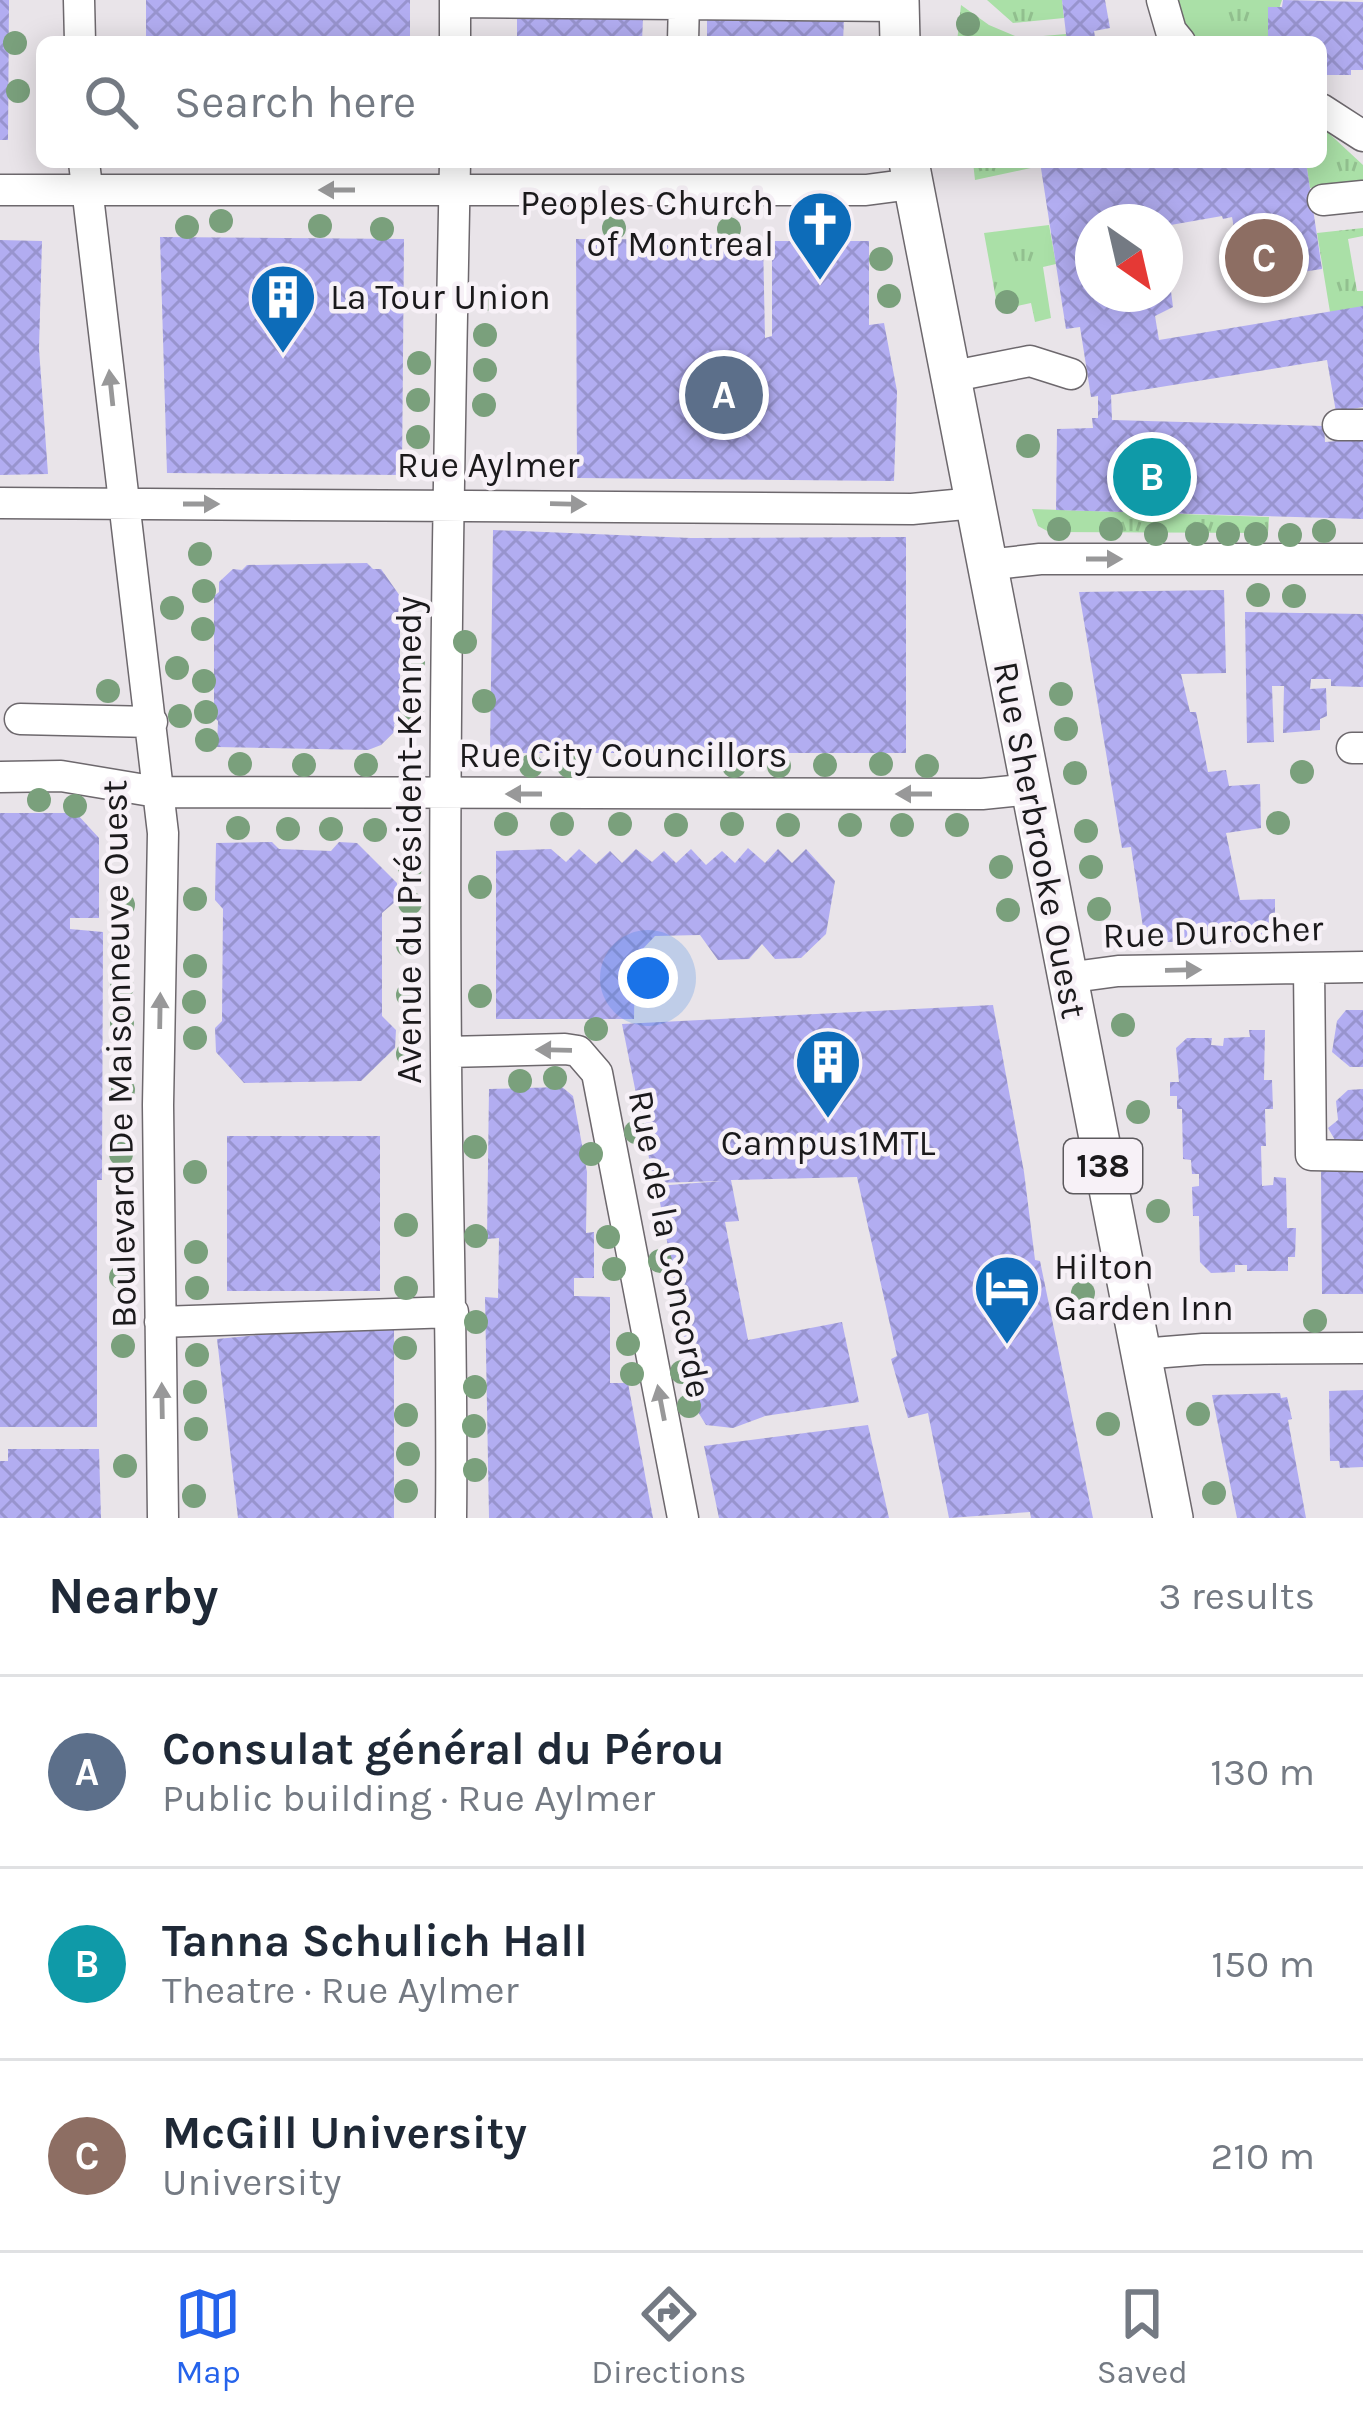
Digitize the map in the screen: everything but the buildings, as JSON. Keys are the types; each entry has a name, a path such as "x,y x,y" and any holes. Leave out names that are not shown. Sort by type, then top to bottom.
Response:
{"main road":[{"name":"Rue Sherbrooke Ouest","path":"911,173 1173,1518"}],"street":[{"path":"79,0 80,36"},
{"path":"1162,0 1175,36"},
{"path":"455,36 455,1 684,2 899,16"},
{"path":"683,36 684,2"},
{"path":"1327,113 1363,136"},
{"path":"0,190 85,176 455,176 680,177 866,190 911,173"},
{"name":"Boulevard De Maisonneuve Ouest","path":"85,176 163,832 158,1105 163,1518"},
{"name":"Avenue du Président-Kennedy","path":"452,1518 446,794 455,176"},
{"path":"1323,200 1363,196"},
{"path":"949,377 1030,361 1071,374"},
{"name":"Rue Aylmer","path":"0,503 912,509 975,503"},
{"path":"987,565 1040,559 1363,559"},
{"path":"20,719 152,722"},
{"name":"Rue City Councillors","path":"0,776 62,776 157,792 982,794 1030,789"},
{"name":"Rue Durocher","path":"1066,978 1118,971 1363,967"},
{"path":"1309,968 1311,1155 1363,1156"},
{"name":"Rue de la Concorde","path":"446,1052 565,1048 578,1051 597,1072 683,1518"},
{"path":"160,1322 453,1312"},
{"path":"1141,1354 1363,1348"}],"green space":[{"path":"987,0 1062,0 1064,18 1013,23"},
{"path":"1174,0 1282,0 1270,36 1188,36"},
{"path":"961,5 1015,36 958,36"},
{"path":"1327,132 1363,165 1363,182 1310,188 1307,168 1327,168"},
{"path":"974,168 1031,168 975,180"},
{"path":"1049,225 1056,264 1043,267 1051,318 1035,322 1031,303 998,310 984,233"},
{"path":"1363,228 1363,236 1348,239 1363,307 1330,312 1317,233"},
{"path":"1032,509 1269,517 1268,533 1049,532 1038,526"}],"place":[{"name":"McGill University","path":"1264,258"},
{"name":"Peoples Church of Montreal","path":"820,283"},
{"name":"La Tour Union","path":"283,356"},
{"name":"Consulat général du Pérou","path":"724,395"},
{"name":"Tanna Schulich Hall","path":"1152,477"},
{"name":"Campus1MTL","path":"828,1121"},
{"name":"Hilton Garden Inn","path":"1007,1347"}]}
